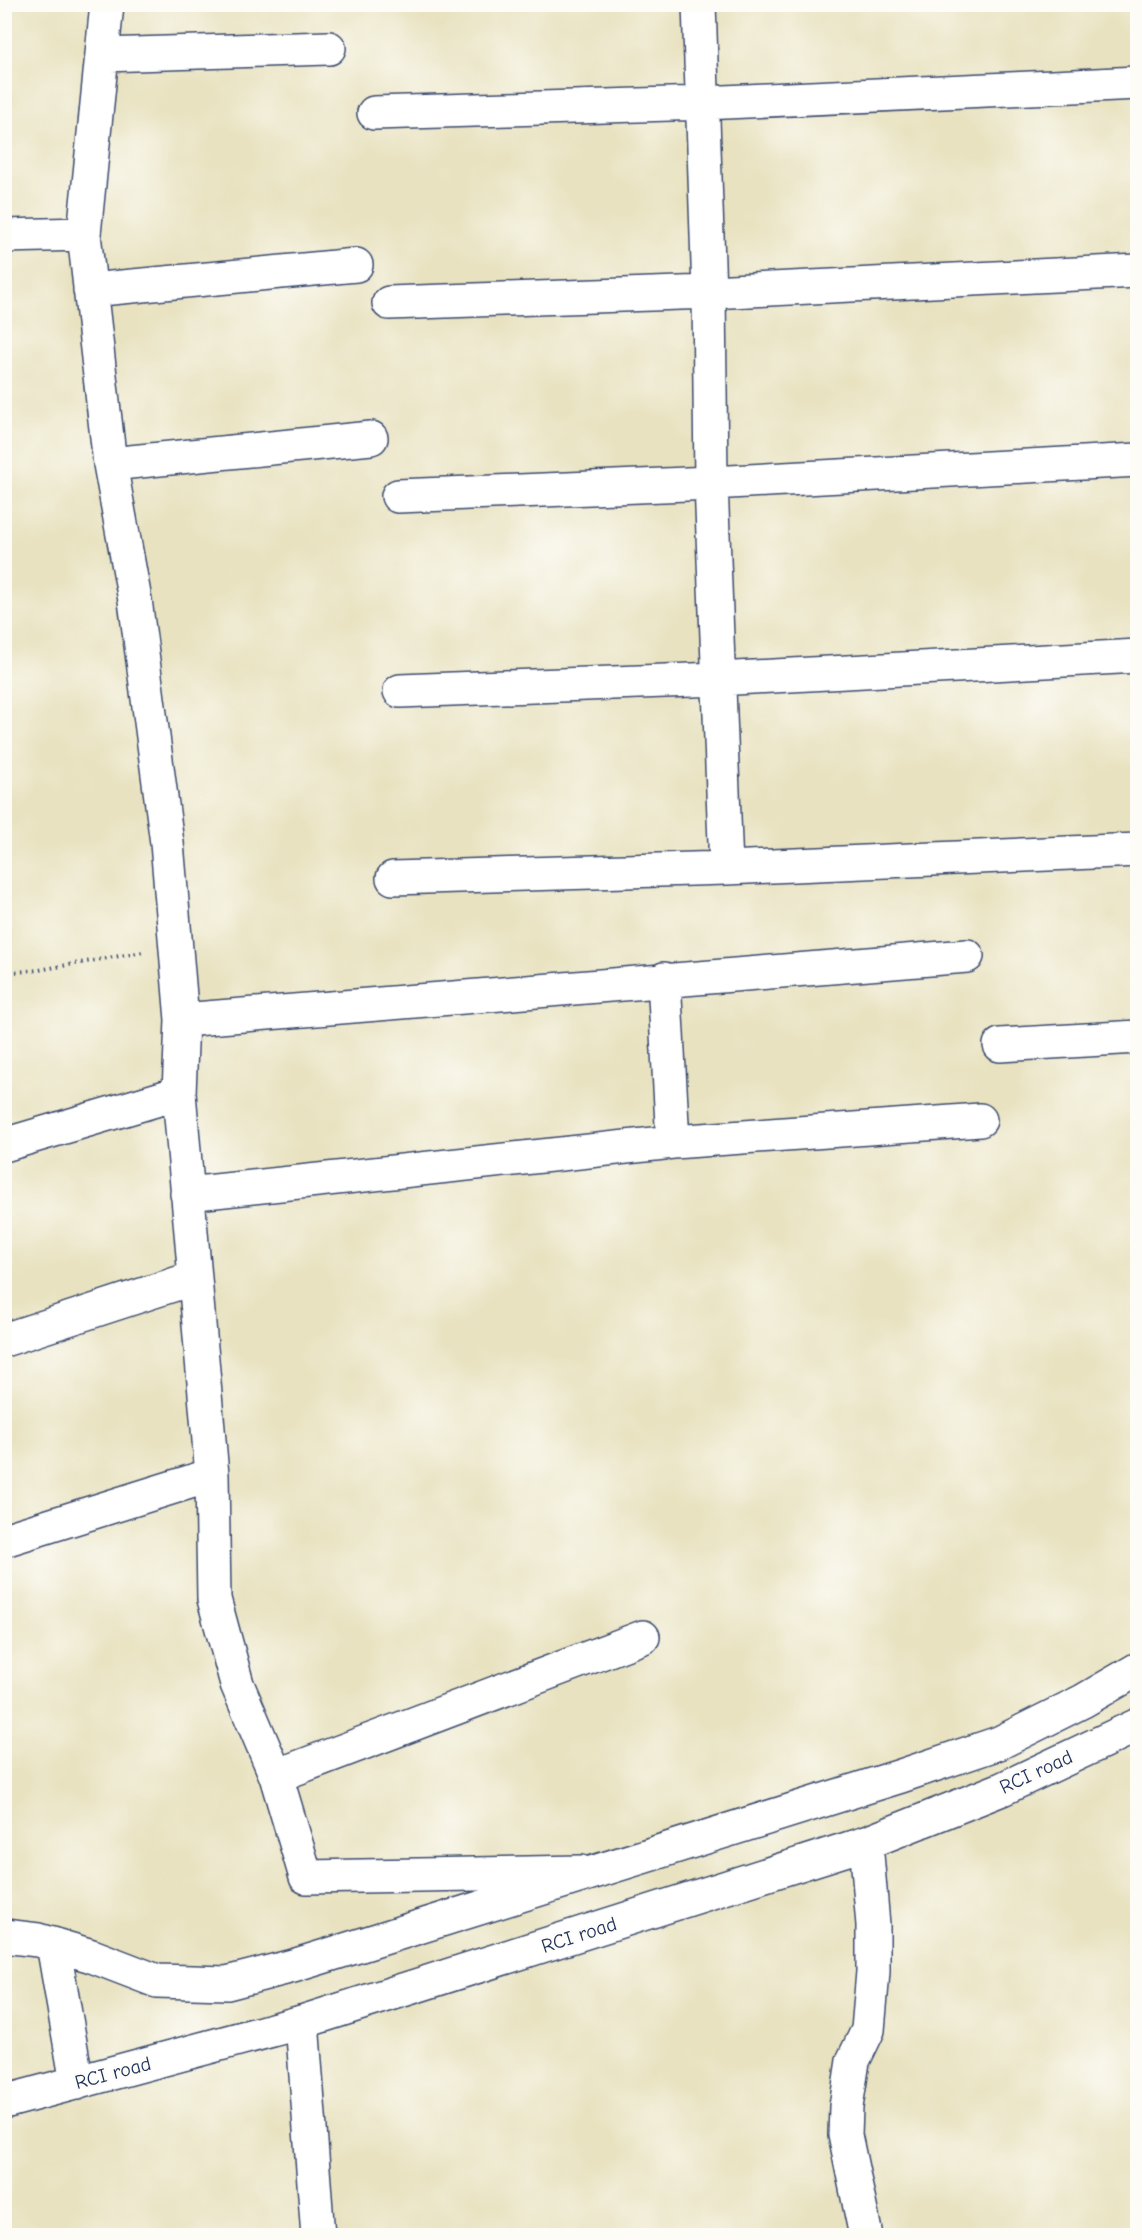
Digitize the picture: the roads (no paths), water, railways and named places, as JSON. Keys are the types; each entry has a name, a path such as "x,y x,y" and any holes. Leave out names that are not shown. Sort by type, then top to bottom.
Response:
{"street":[{"path":"107,4 84,234 110,464 136,611 167,843 177,946 182,1020 179,1093 212,1475 214,1599 237,1684 276,1776 306,1877 598,1871"},
{"path":"699,4 710,292 711,483 726,868"},
{"path":"102,55 328,48"},
{"path":"374,113 703,103 1137,83"},
{"path":"4,236 84,234"},
{"path":"90,290 356,265"},
{"path":"389,303 710,292 1137,271"},
{"path":"110,464 370,438"},
{"path":"398,496 711,483 1137,460"},
{"path":"400,691 718,679 1137,656"},
{"path":"393,878 726,868 1137,850"},
{"path":"182,1020 967,956"},
{"path":"664,980 673,1142"},
{"path":"1000,1045 1137,1037"},
{"path":"4,1145 179,1093"},
{"path":"187,1194 673,1142 980,1120"},
{"path":"4,1340 194,1278"},
{"path":"4,1540 212,1475"},
{"path":"276,1776 643,1637"},
{"path":"4,1936 53,1944 157,1981 226,1983 304,1963 890,1780 999,1743 1083,1701 1137,1669"},
{"name":"RCI road","path":"4,2103 302,2022 866,1843 1002,1789 1137,1725"},
{"path":"866,1843 873,1925 873,1972 868,2030 853,2061 846,2107 845,2135 866,2235"},
{"path":"53,1944 77,2083"},
{"path":"302,2022 318,2235"}]}
